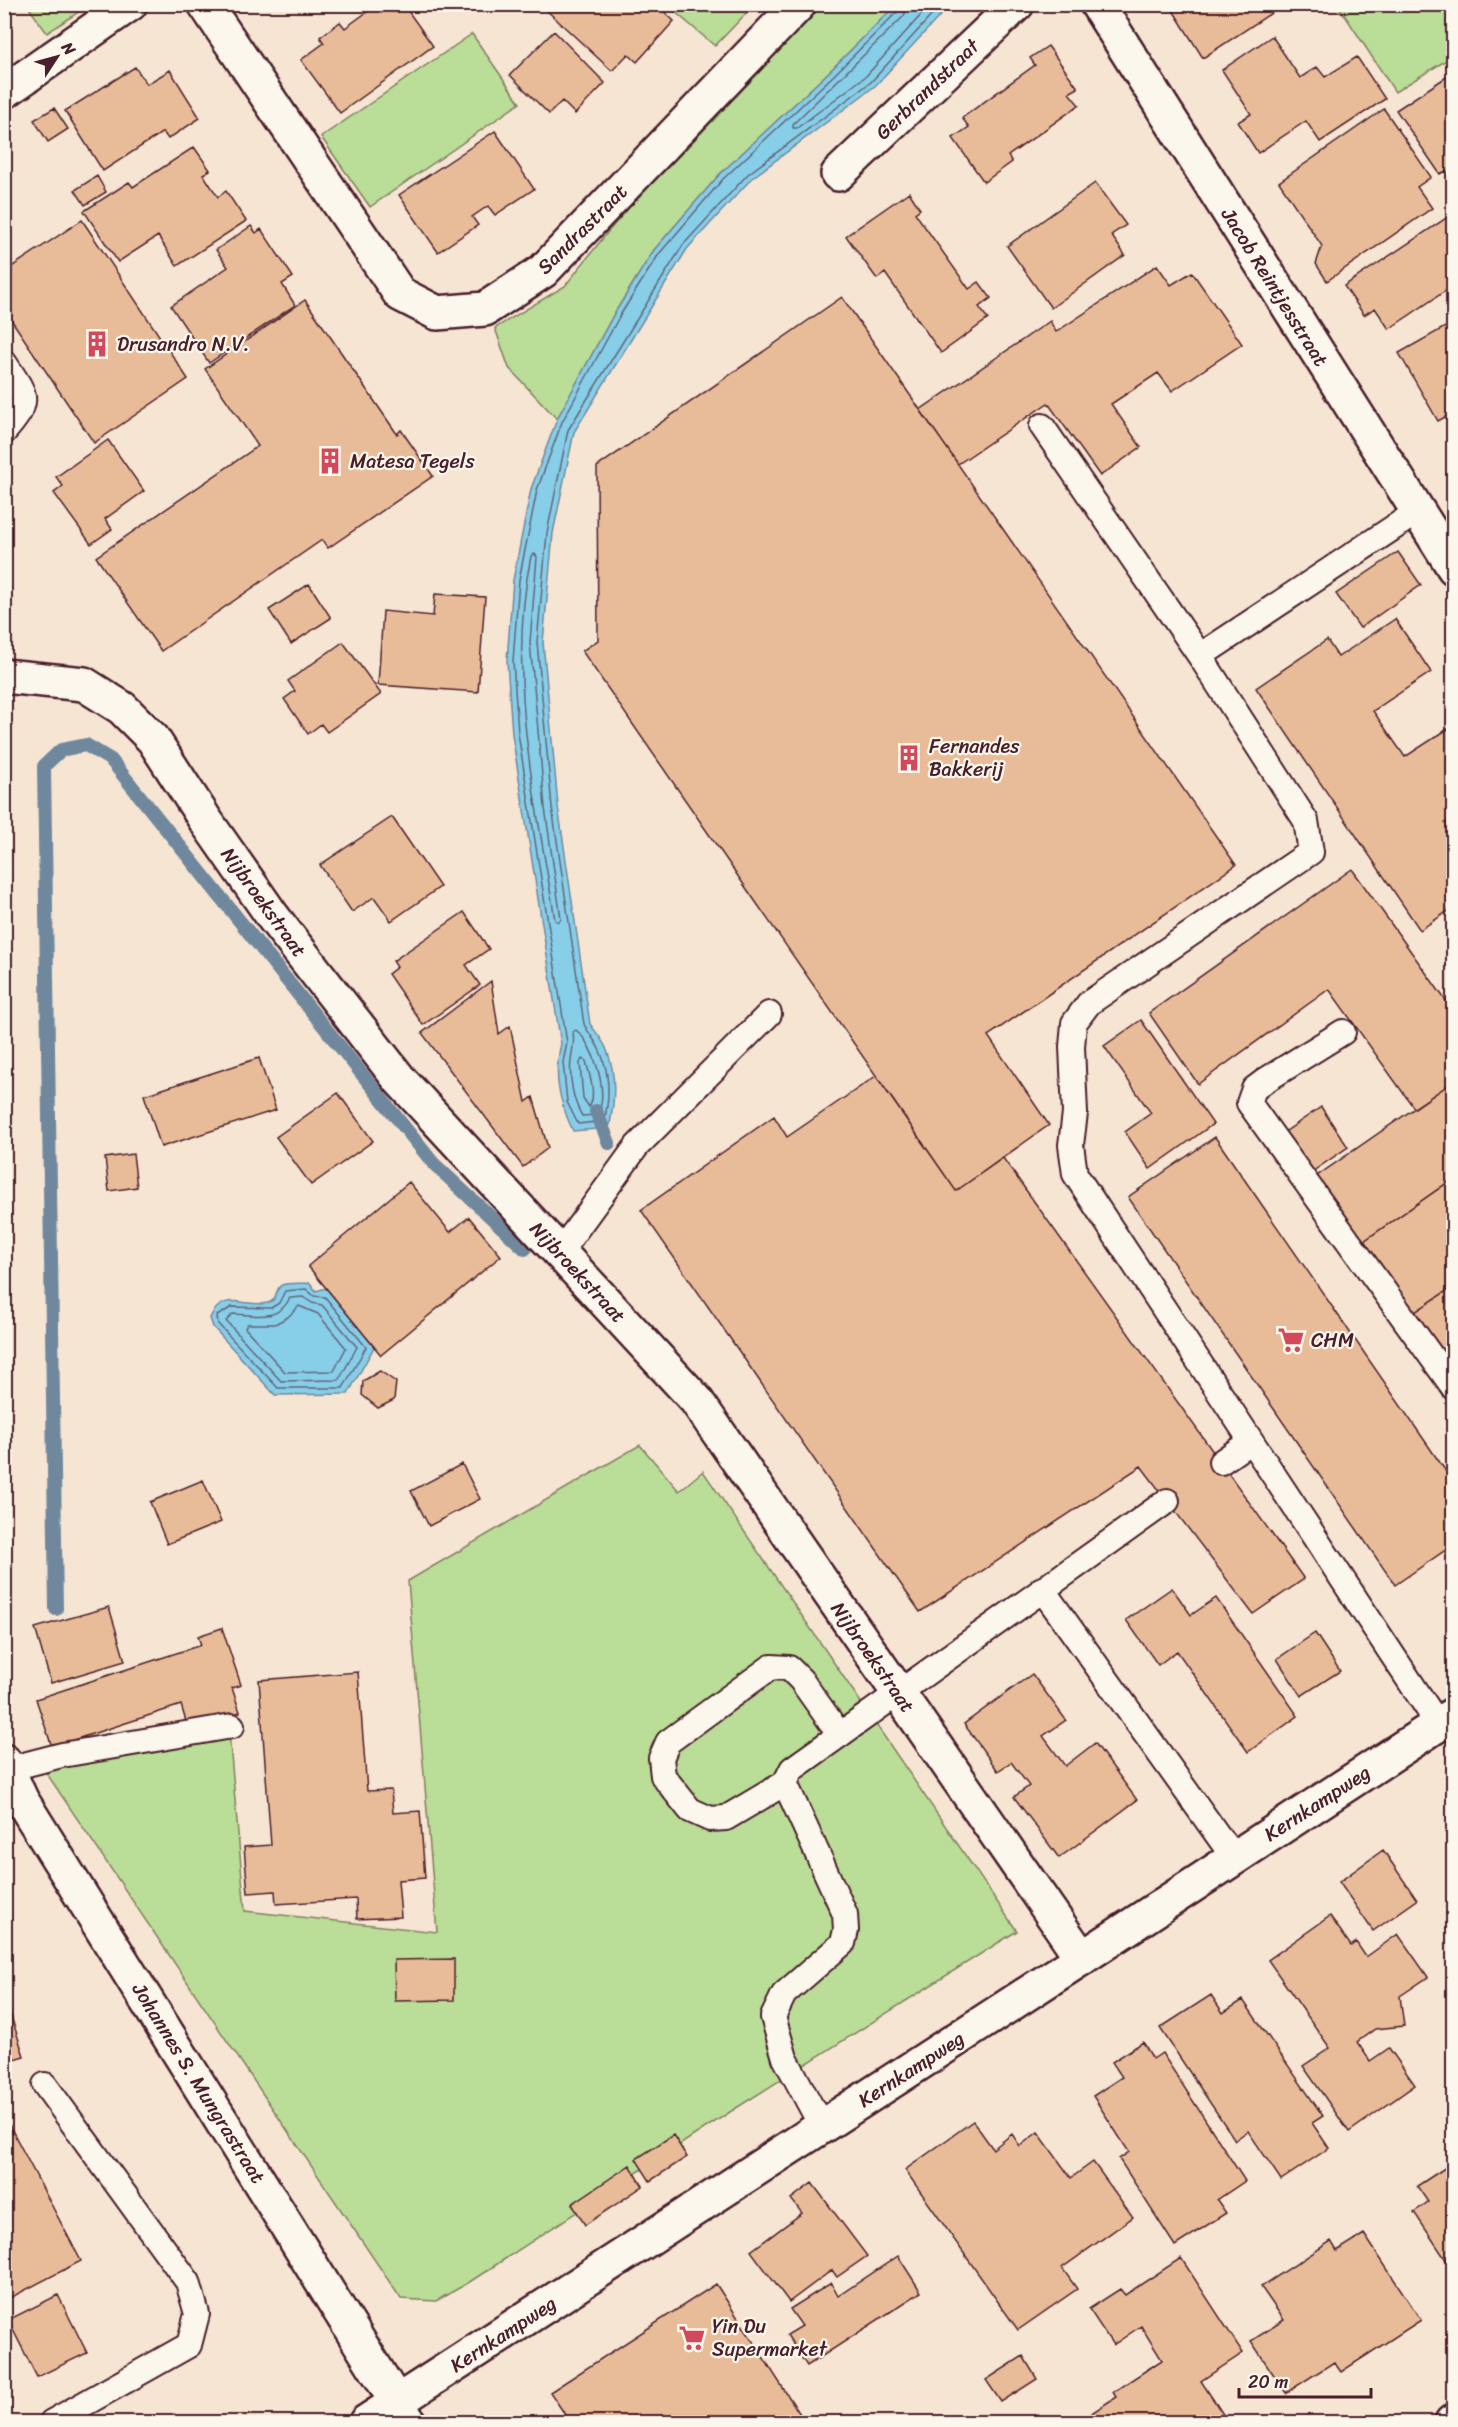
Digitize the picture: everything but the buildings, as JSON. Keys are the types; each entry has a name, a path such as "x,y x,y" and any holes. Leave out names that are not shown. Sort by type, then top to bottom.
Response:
{"street":[{"path":"4,92 130,4"},
{"name":"Sandrastraat","path":"205,4 400,294 437,313 485,309 543,271 799,4"},
{"name":"Gerbrandstraat","path":"838,174 1017,4"},
{"name":"Jacob Reintjesstraat","path":"1097,4 1454,568"},
{"name":"Nijbroekstraat","path":"4,676 84,684 123,708 153,739 206,821 273,917 400,1080 696,1400 1082,1958"},
{"name":"Kernkampweg","path":"366,2422 404,2413 822,2127 1446,1719"},
{"name":"Johannes S. Mungrastraat","path":"6,1765 21,1799 404,2413"}],"lane":[{"path":"4,362 22,390 24,404 17,417 4,432"},
{"path":"1042,426 1200,656 1306,821 1311,852 1089,1003 1074,1023 1072,1047 1075,1113 1071,1145 1075,1174 1251,1442 1446,1719"},
{"path":"1200,656 1417,512"},
{"path":"560,1252 637,1146 769,1014"},
{"path":"1343,1032 1254,1089 1249,1103 1454,1388"},
{"path":"1221,1462 1251,1442"},
{"path":"840,1735 801,1680 789,1668 771,1667 668,1742 661,1758 663,1776 690,1810 710,1819 726,1818 785,1783 792,1769 898,1694 1042,1589 1167,1501"},
{"path":"1042,1589 1234,1858"},
{"path":"6,1765 232,1726"},
{"path":"785,1783 845,1914 846,1930 843,1943 784,1994 774,2017 785,2058 822,2127"},
{"path":"45,2085 188,2282 197,2314 189,2345 52,2422"}],"green space":[{"path":"27,5 89,5 47,33"},
{"path":"667,5 754,5 715,46"},
{"path":"818,5 896,5 830,71 719,175 654,250 614,314 557,419 509,368 495,328 565,286 607,233 702,123"},
{"path":"1338,5 1453,5 1453,56 1395,92"},
{"path":"472,34 520,103 370,207 321,137"},
{"path":"640,1445 679,1491 703,1471 1017,1931 733,2110 468,2283 436,2301 401,2299 43,1768 229,1733 245,1911 437,1932 408,1581"}],"water":[{"path":"896,5 950,5 875,86 752,178 687,249 574,432 553,533 543,642 558,806 590,1024 610,1058 614,1088 609,1128 573,1131 559,1088 558,1067 561,1044 512,734 507,661 513,580 531,489 557,419 614,314 654,250 719,175 830,71"},
{"path":"310,1283 316,1291 326,1288 374,1347 348,1394 275,1395 213,1327 210,1318 215,1309 222,1304 229,1302 268,1303 273,1300 282,1285"}],"waterway":[{"path":"56,1609 44,766 61,750 86,745 111,760 433,1163 525,1249"},
{"path":"596,1111 609,1143"}],"place":[{"name":"Drusandro N.V.","path":"97,344"},
{"name":"Matesa Tegels","path":"330,461"},
{"name":"Fernandes Bakkerij","path":"909,758"},
{"name":"CHM","path":"1291,1340"},
{"name":"Yin Du Supermarket","path":"692,2338"}]}
